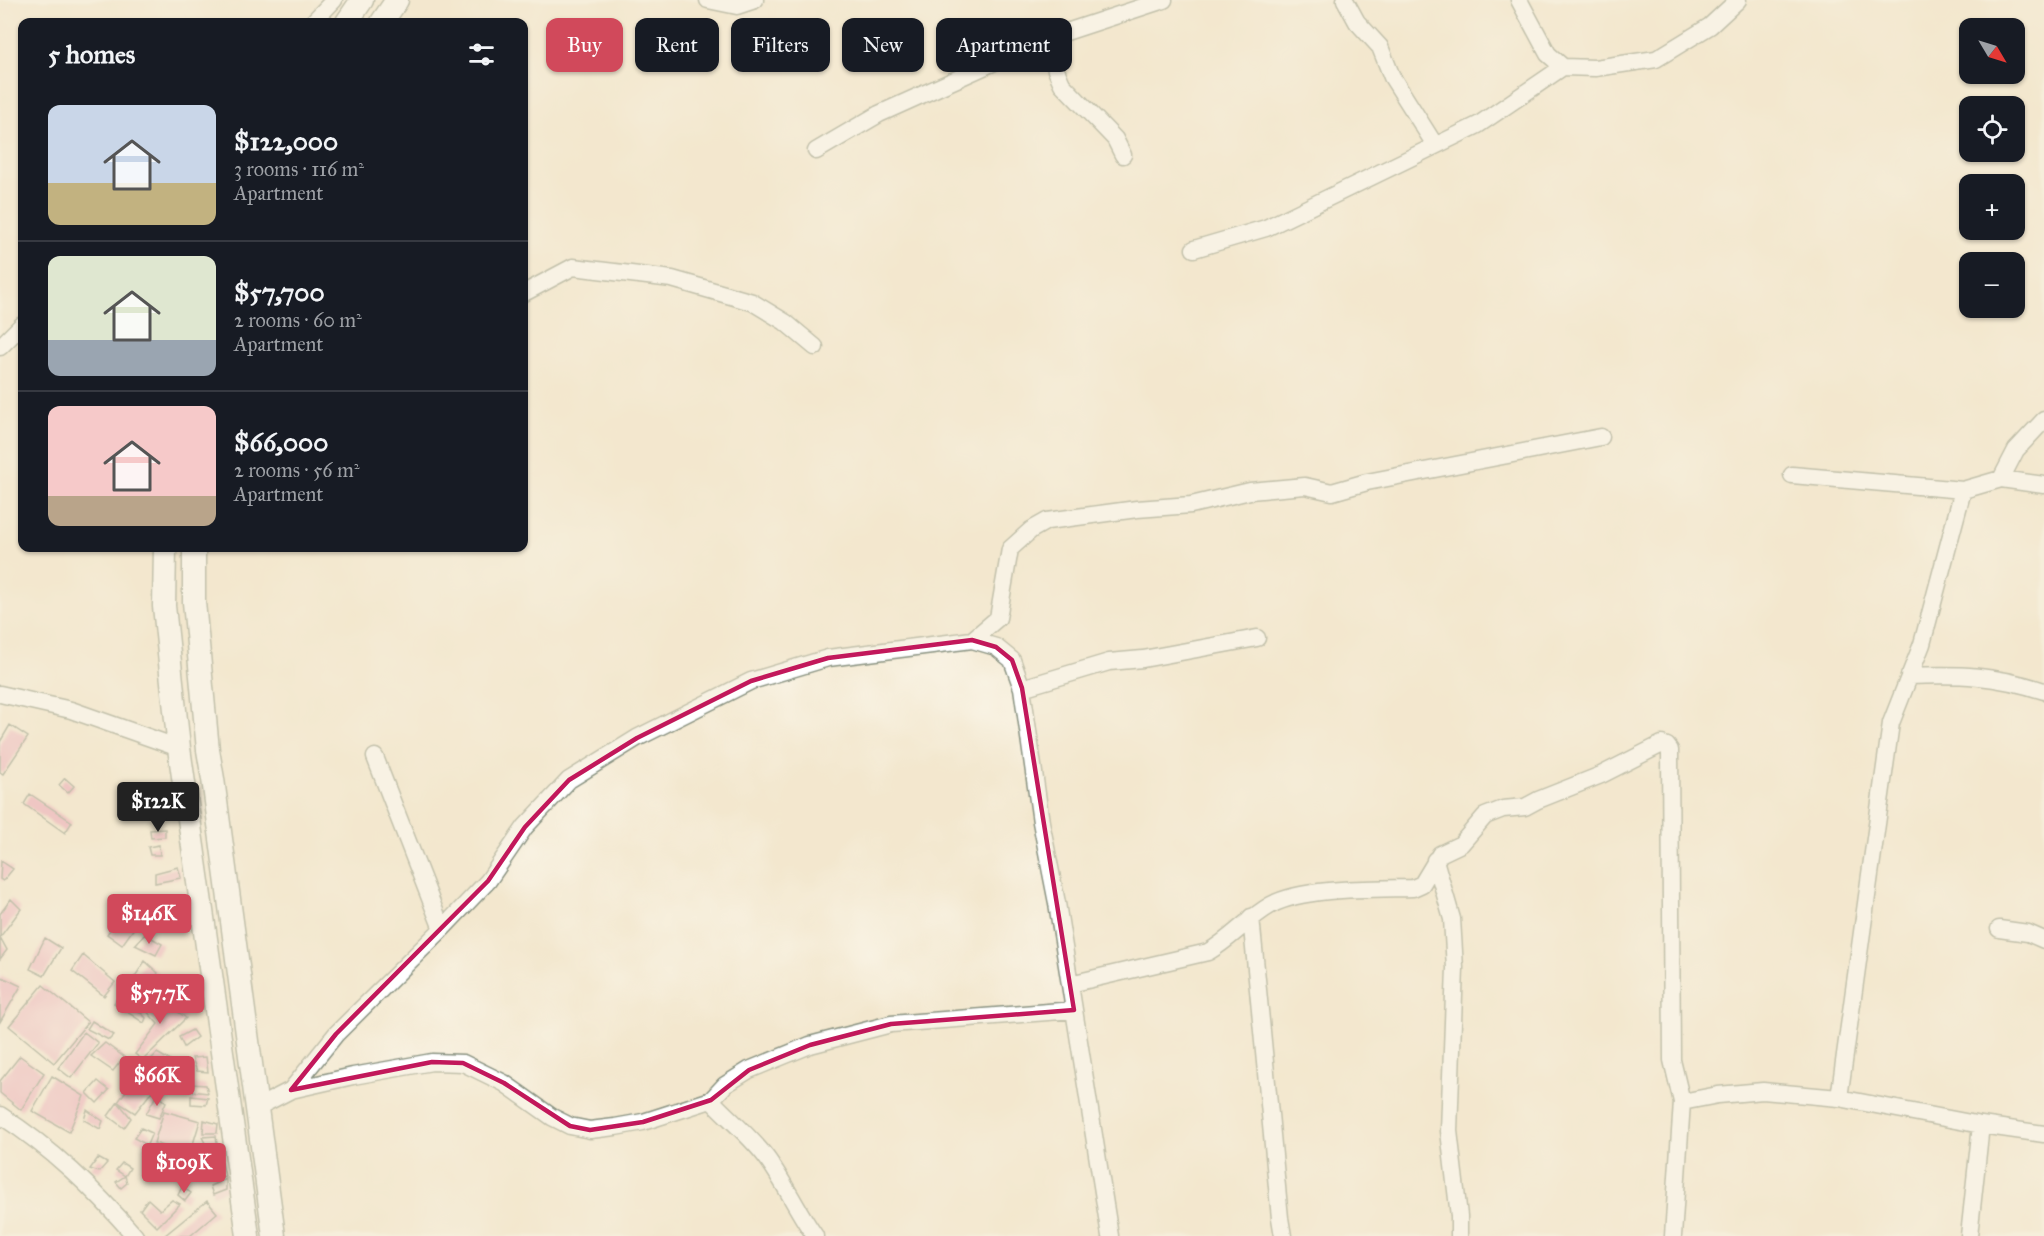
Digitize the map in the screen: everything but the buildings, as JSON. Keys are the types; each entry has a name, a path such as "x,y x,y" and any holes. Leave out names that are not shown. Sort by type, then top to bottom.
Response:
{"street":[{"path":"317,18 334,0"},
{"path":"350,18 362,0"},
{"path":"385,18 396,0"},
{"path":"708,0 737,6 755,0"},
{"path":"1072,30 1164,0"},
{"path":"1345,0 1358,22 1380,47 1392,77 1435,145"},
{"path":"1519,0 1548,54 1563,67"},
{"path":"1194,249 1266,228 1478,125 1563,67 1595,68 1656,59 1710,26 1738,0"},
{"path":"816,151 879,114 972,72"},
{"path":"1057,72 1062,84 1115,139 1123,155"},
{"path":"528,291 573,267 672,279 753,302 785,322 815,347"},
{"path":"0,347 18,329"},
{"path":"2001,479 2016,450 2044,420"},
{"path":"972,640 998,618 1010,549 1031,530 1047,522 1191,504 1261,490 1305,486 1332,492 1367,482 1601,437"},
{"path":"1792,475 1964,490 2001,479 2044,486"},
{"path":"1839,1098 1891,723 1922,644 1964,490"},
{"path":"165,552 164,606 179,748 248,1236"},
{"path":"195,552 194,602 208,750 274,1236"},
{"path":"164,606 194,602"},
{"path":"1022,688 1109,662 1143,659 1257,638"},
{"path":"291,1090 336,1035 488,881 525,827 569,780 637,738 751,681 828,658 972,640 996,647 1012,660 1022,688 1041,822 1057,903 1110,1236"},
{"path":"1909,676 1949,674 1984,676 2044,692"},
{"path":"0,694 71,710 179,748"},
{"path":"1070,984 1208,952 1226,942 1251,917 1274,903 1329,891 1413,888 1422,884 1435,860 1445,850 1461,844 1485,816 1503,809 1525,807 1601,775 1657,745 1667,746 1671,750 1672,1060 1682,1102 1673,1236"},
{"path":"375,757 442,929"},
{"path":"1435,860 1452,919 1455,968 1449,1131 1459,1216 1458,1236"},
{"path":"1251,917 1283,1236"},
{"path":"1999,929 2028,933 2044,940"},
{"path":"256,1108 291,1090 382,1070 422,1064 463,1063 504,1083 552,1117 570,1126 590,1130 643,1122 711,1100 725,1085 748,1070 810,1045 891,1024 1074,1010"},
{"path":"1682,1102 1718,1095 1763,1091 1839,1098 1981,1125 2044,1134"},
{"path":"711,1100 767,1158 788,1196 815,1236"},
{"path":"0,1115 59,1157 98,1194 135,1236"},
{"path":"1969,1236 1981,1125"}],"highlighted area":[{"path":"972,640 996,647 1012,660 1022,688 1074,1010 891,1024 810,1045 749,1070 711,1100 643,1122 590,1130 570,1126 504,1083 463,1063 432,1062 291,1090 336,1034 488,881 525,827 569,780 637,738 751,681 828,658"}]}
